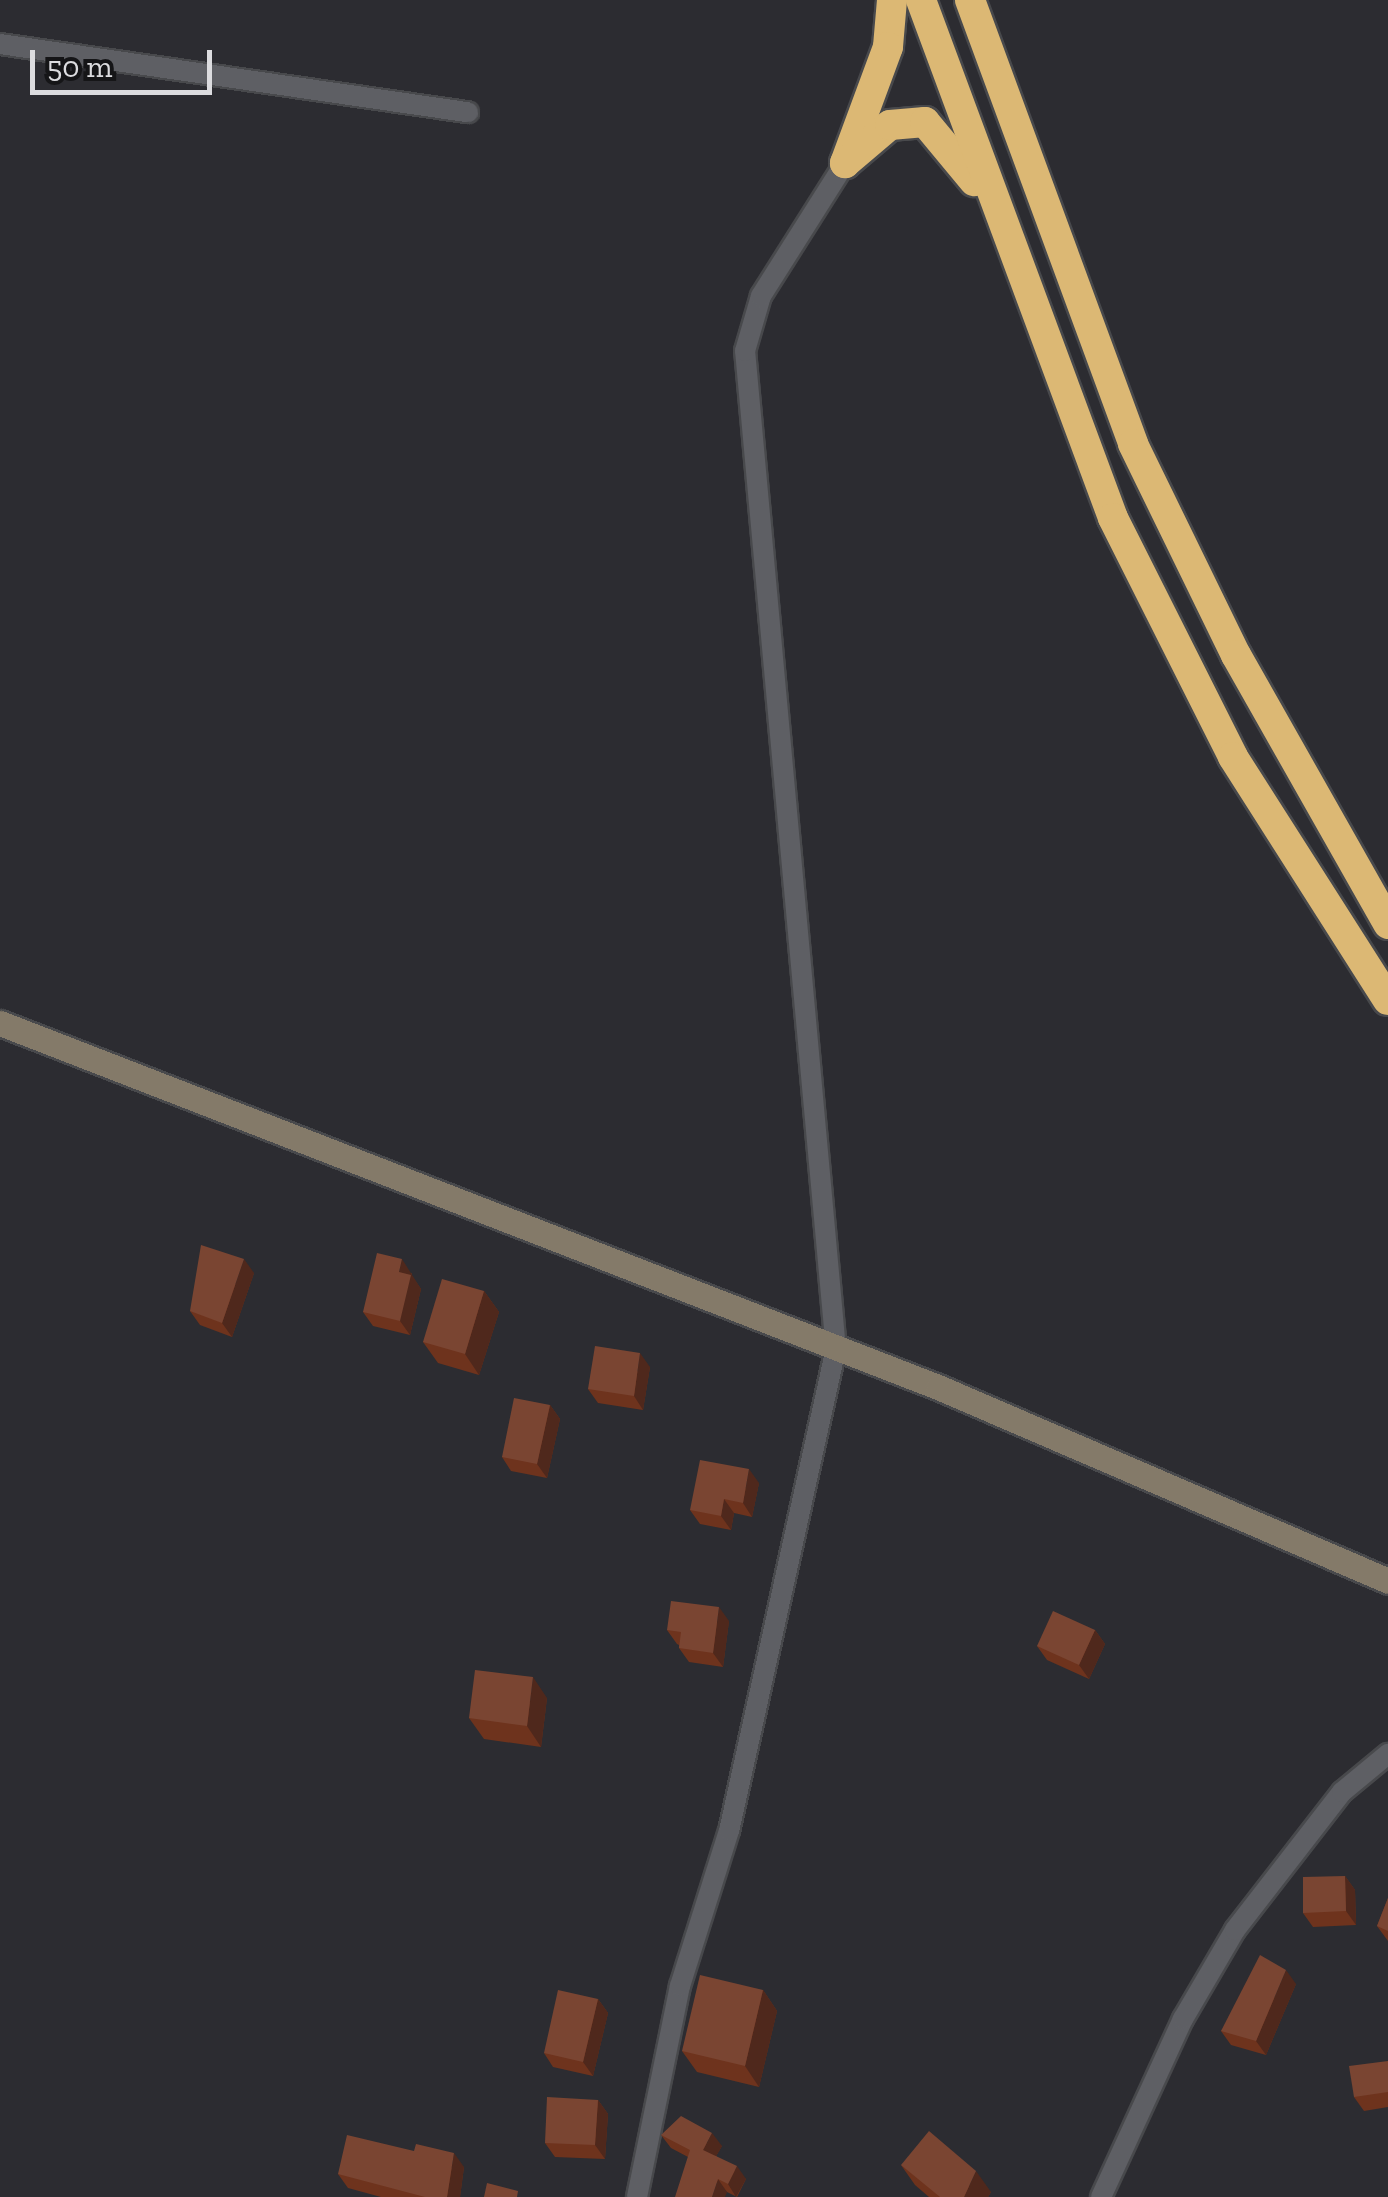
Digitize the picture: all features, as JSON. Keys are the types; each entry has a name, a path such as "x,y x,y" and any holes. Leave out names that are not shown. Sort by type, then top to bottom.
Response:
{"highway":[{"path":"845,163 888,47 892,0"},
{"path":"921,0 996,213 1113,518 1233,757 1388,1000"},
{"path":"970,0 1133,444 1236,655 1388,924"},
{"path":"982,0 996,65"},
{"path":"845,163 890,125 926,122 996,213"}],"street":[{"path":"0,44 468,112"},
{"path":"637,2197 680,1986 730,1831 836,1350 744,351 761,296 845,163"},
{"path":"0,1022 836,1350 938,1386 1388,1581"},
{"path":"1102,2197 1182,2019 1235,1930 1342,1792 1388,1754"}],"building":[{"path":"201,1245 244,1259 222,1323 190,1311"},
{"path":"377,1253 402,1259 399,1272 411,1275 400,1321 363,1312"},
{"path":"442,1279 484,1291 465,1354 423,1342"},
{"path":"595,1346 640,1353 634,1396 588,1389"},
{"path":"514,1398 550,1405 537,1464 502,1457"},
{"path":"700,1460 749,1469 743,1503 724,1499 721,1516 690,1510"},
{"path":"671,1601 719,1607 713,1653 679,1648 681,1632 667,1630"},
{"path":"1053,1611 1095,1630 1079,1665 1037,1646"},
{"path":"475,1670 533,1677 527,1726 469,1718"},
{"path":"1345,1876 1346,1911 1303,1913 1303,1877"},
{"path":"1388,1898 1388,1931 1377,1926"},
{"path":"1260,1955 1286,1970 1256,2041 1221,2031"},
{"path":"700,1975 763,1990 745,2066 682,2051"},
{"path":"558,1990 598,1999 583,2062 544,2053"},
{"path":"1388,2061 1388,2092 1354,2097 1349,2066"},
{"path":"547,2097 598,2100 595,2145 545,2143"},
{"path":"681,2116 712,2133 703,2150 737,2166 728,2184 718,2179 712,2197 675,2197 690,2150 661,2135"},
{"path":"929,2131 976,2171 964,2197 940,2197 901,2165"},
{"path":"347,2135 414,2151 416,2144 454,2153 447,2197 425,2197 338,2174"},
{"path":"487,2183 518,2191 517,2197 484,2197"}]}
